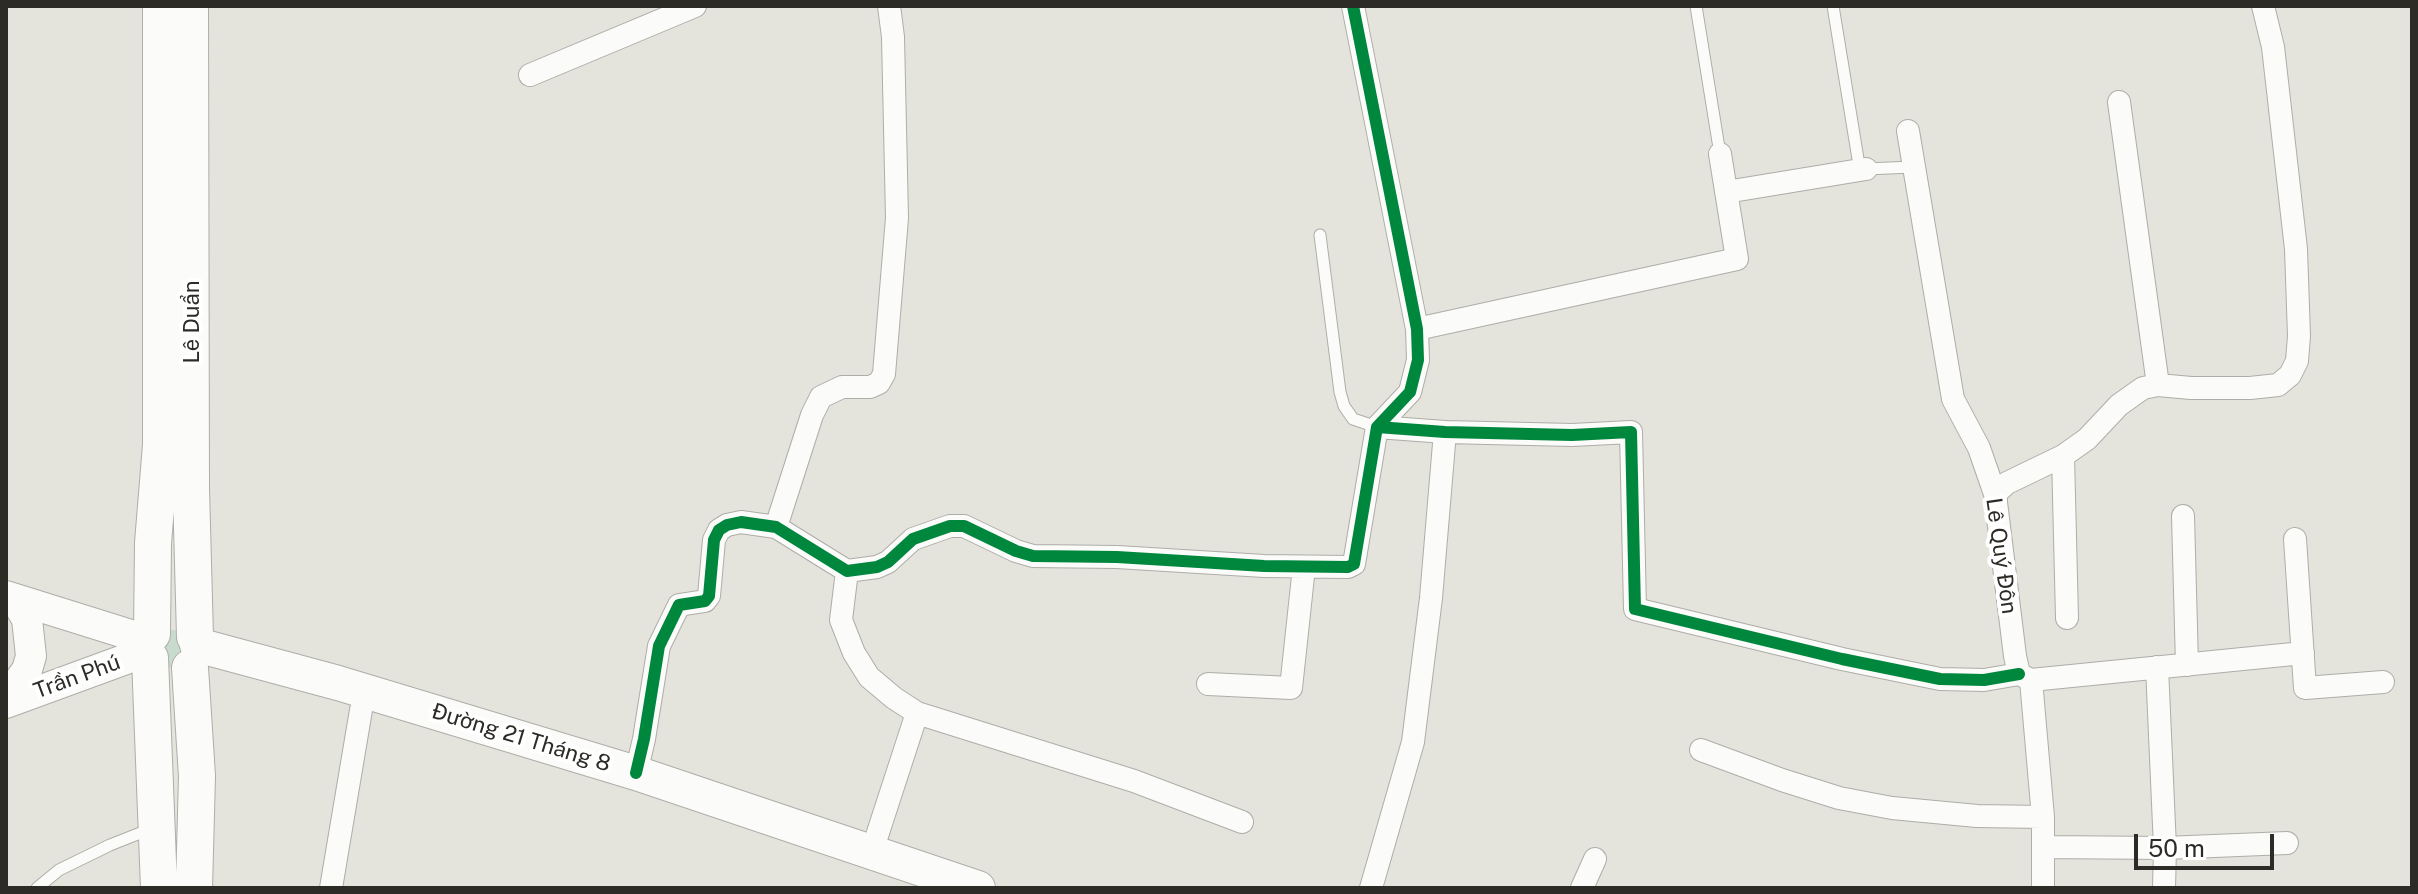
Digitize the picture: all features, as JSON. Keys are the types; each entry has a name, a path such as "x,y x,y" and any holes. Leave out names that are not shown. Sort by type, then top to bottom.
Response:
{"highway":[{"name":"Lê Duẩn","path":"159,888 150,646 153,543 159,499 161,445 161,6"},
{"name":"Lê Duẩn","path":"190,6 191,489 197,776 194,888"},
{"path":"150,646 166,626 175,625 183,627 195,653"}],"main road":[{"path":"10,597 150,646"},
{"path":"6,701 27,670 31,656 27,619 10,597"},
{"name":"Trần Phú","path":"6,701 150,646"},
{"name":"Đường 21 Tháng 8","path":"195,653 361,710 773,835 914,888"},
{"name":"Đường 21 Tháng 8","path":"195,653 338,683 636,773 978,888"}],"street":[{"path":"530,75 695,6"},
{"path":"776,527 812,415 821,397 842,387 870,387 879,383 884,374 897,218 893,37 889,6"},
{"path":"636,773 659,646 679,605 705,601 709,596 714,540 719,530 741,522 776,527 847,571 877,567 888,562 913,539 950,526 964,526 1033,556 1304,567 1348,567 1354,564 1377,427 1410,392 1418,360 1417,329 1353,6"},
{"path":"1995,494 2007,483 2063,456 2087,439 2119,405 2143,388 2158,385 2221,388 2278,385 2290,375 2297,361 2299,336 2296,249 2273,47 2263,6"},
{"path":"2119,102 2158,385"},
{"name":"Lê Quý Đôn","path":"1908,131 1953,399 1979,448 1995,494 2025,677 2043,817 2043,888"},
{"path":"1417,329 1737,259 1720,154"},
{"path":"1726,192 1866,169"},
{"path":"1377,427 1572,435 1631,432 1635,609 1842,659 1940,679 1984,680 2303,653"},
{"path":"1371,888 1413,742 1431,598 1445,432"},
{"path":"2063,456 2067,618"},
{"path":"2183,516 2187,665"},
{"path":"2295,539 2305,688 2383,682"},
{"path":"1208,684 1291,688 1304,567"},
{"path":"847,571 841,620 854,653 869,677 917,713 1134,781 1242,822"},
{"path":"2157,667 2164,888"},
{"path":"331,888 361,710"},
{"path":"872,851 917,713"},
{"path":"1701,750 1839,798 1892,808 1977,816 2043,817"},
{"path":"2045,847 2165,848 2287,843"},
{"path":"1582,888 1595,859"}],"lane":[{"path":"1696,6 1720,154"},
{"path":"1833,6 1859,165 1866,169 1913,167"},
{"path":"1320,235 1344,406 1353,419 1377,427"},
{"path":"37,888 59,870 110,845 157,827"}],"green space":[{"path":"173,630 190,639 175,668 169,668 163,666 154,644 167,631"}],"cycle path":[{"path":"636,773 659,646 679,605 705,601 709,596 714,540 719,530 727,525 741,522 776,527 847,571 877,567 888,562 913,539 950,526 964,526 1033,556 1117,557 1264,566 1348,567 1354,564 1377,427 1410,392 1418,360 1417,329 1353,6"},
{"path":"1377,427 1572,435 1631,432 1635,609 1842,659 1940,679 1984,680 2019,674"}]}
